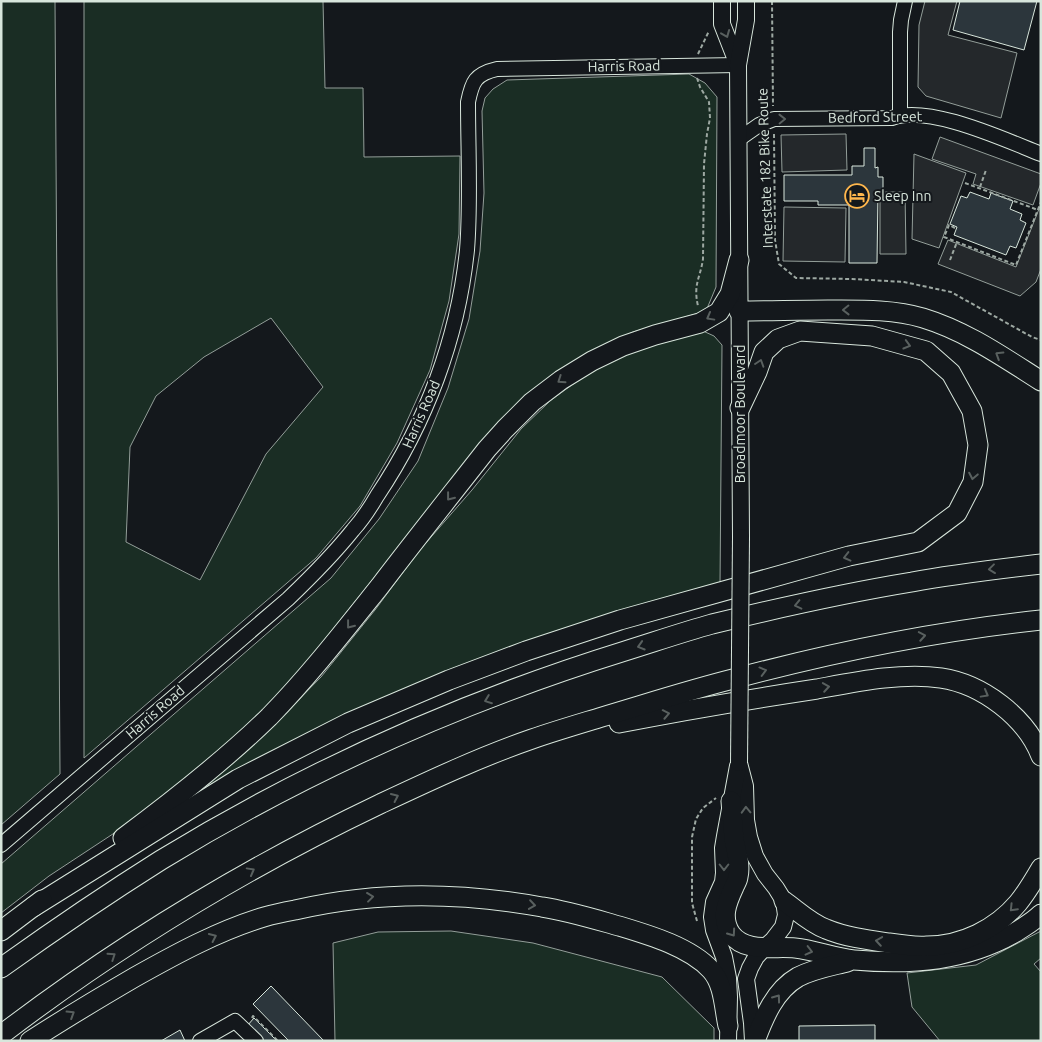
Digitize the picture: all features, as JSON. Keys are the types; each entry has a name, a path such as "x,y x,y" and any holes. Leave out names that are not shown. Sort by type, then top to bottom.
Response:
{"highway":[{"path":"1,931 97,856 170,804 226,757 269,716 304,680 344,632 487,449 532,402 561,380 592,361 623,346 700,323 719,312 730,294 739,260"},
{"path":"740,311 857,310 922,317 969,336 1041,381"},
{"path":"33,907 238,779 348,723 458,676 620,620 849,556 918,542 957,512 973,482 978,446 972,411 951,373 926,351 872,336 800,331 778,339 764,352 740,408"},
{"path":"1,968 106,895 222,825 343,762 404,734 530,683 709,625 845,594 969,573 1041,564"},
{"path":"1,1035 113,955 170,918 261,865 347,820 469,764 532,739 690,690 791,663 933,634 1041,620"},
{"path":"532,739 752,699 850,683 913,676 941,678 962,683 983,692 1011,713 1030,736 1041,756"},
{"path":"726,798 738,864 738,877 726,907 726,921 731,934 744,944 752,947 797,948 853,960 927,961 975,951 1005,938 1034,921 1041,914"},
{"path":"784,901 825,929 846,936 906,945 950,944 969,938 1004,918 1019,902 1041,868"},
{"path":"30,1041 76,1011 175,954 222,932 264,917 322,903 379,896 478,897 544,907 658,938 698,959 712,971 720,985 728,1034"},
{"path":"754,1041 768,1010 777,995 788,984 799,976 853,960"}],"main road":[{"name":"Broadmoor Boulevard","path":"722,1 722,24 738,64"},
{"name":"Broadmoor Boulevard","path":"746,1 746,20 738,64 741,537 739,763 745,786 746,820 755,856 784,901"},
{"name":"Broadmoor Boulevard","path":"728,1034 730,997 728,978 712,917 714,902 723,882 726,798 739,763"},
{"path":"754,1041 746,979 756,957 764,947 774,940 783,927 786,915 784,901"}],"street":[{"path":"900,115 900,32 905,1"},
{"name":"Harris Road","path":"1,845 310,579 354,529 393,472 408,446 437,380 458,311 469,217 468,102 471,88 476,78 483,73 497,69 738,64"},
{"name":"Bedford Street","path":"739,139 759,125 774,119 892,118 900,115 916,115 953,121 1041,154"},
{"path":"200,1041 235,1021 256,1041"}],"path":[{"name":"Interstate 182 Bike Route","path":"772,1 775,240 779,264 796,278 904,282 951,292 1032,337 1041,340"},
{"path":"701,312 695,294 696,281 702,269 703,259 704,164 710,118 709,102 700,87 697,77 697,55 709,31"},
{"path":"980,188 986,170"},
{"path":"965,183 1038,210"},
{"path":"955,228 949,225 944,237 1016,265 1041,202"},
{"path":"950,260 957,242"},
{"path":"697,920 692,903 692,836 696,819 703,808 726,798"},
{"path":"250,1020 254,1016 278,1041"}],"green space":[{"path":"1,1 55,1 60,774 1,825"},
{"path":"84,1 323,1 325,88 363,88 364,157 460,156 459,234 449,301 430,370 397,443 360,506 316,558 84,758","holes":["271,318 323,387 266,454 200,580 126,542 130,447 156,396 204,357"]},
{"path":"689,74 705,83 717,97 716,287 706,311 633,332 582,356 540,384 499,421 286,688 212,759 128,824 49,876 1,913 1,864 331,578 379,519 418,461 448,388 469,319 480,251 484,193 482,111 485,98 493,89 507,80"},
{"path":"703,331 714,336 722,345 720,586 599,620 197,797 216,777 267,732 321,677 375,610 418,552 472,490 521,429 550,401 584,376 617,356 660,341"},
{"path":"451,931 533,943 662,977 714,1028 714,1041 335,1041 333,943 378,932"},
{"path":"1041,931 1041,958 1034,964 1041,972 1041,1041 940,1041 912,1007 907,973 976,965"}],"shaded area":[{"path":"925,1 957,1 948,35 1017,53 1001,118 926,96 918,87 919,25"},
{"path":"846,134 847,170 782,172 781,135"},
{"path":"940,137 1041,174 1041,183 1033,205 973,184 976,174 932,159"},
{"path":"914,154 966,173 939,248 912,239"},
{"path":"880,192 905,192 906,254 880,254"},
{"path":"784,207 846,208 845,262 783,261"},
{"path":"1039,209 1041,209 1041,269 1036,282 1020,296 938,264 948,240 1016,267"}],"building":[{"path":"960,1 1037,1 1024,50 953,30"},
{"path":"864,148 875,148 875,168 878,167 878,177 883,177 883,191 878,191 877,263 849,263 849,205 818,205 818,201 784,201 784,175 852,175 852,166 864,166"},
{"path":"970,192 989,199 991,193 1013,201 1010,209 1022,214 1020,220 1026,223 1016,248 1010,246 1006,255 954,235 957,227 950,224 961,196 967,198"},
{"path":"271,986 324,1041 289,1041 253,1004"},
{"path":"254,1018 277,1041 262,1041 247,1026"},
{"path":"875,1025 875,1041 799,1041 799,1026"},
{"path":"180,1030 185,1041 161,1041"}],"place":[{"name":"Sleep Inn","path":"857,196"}]}
